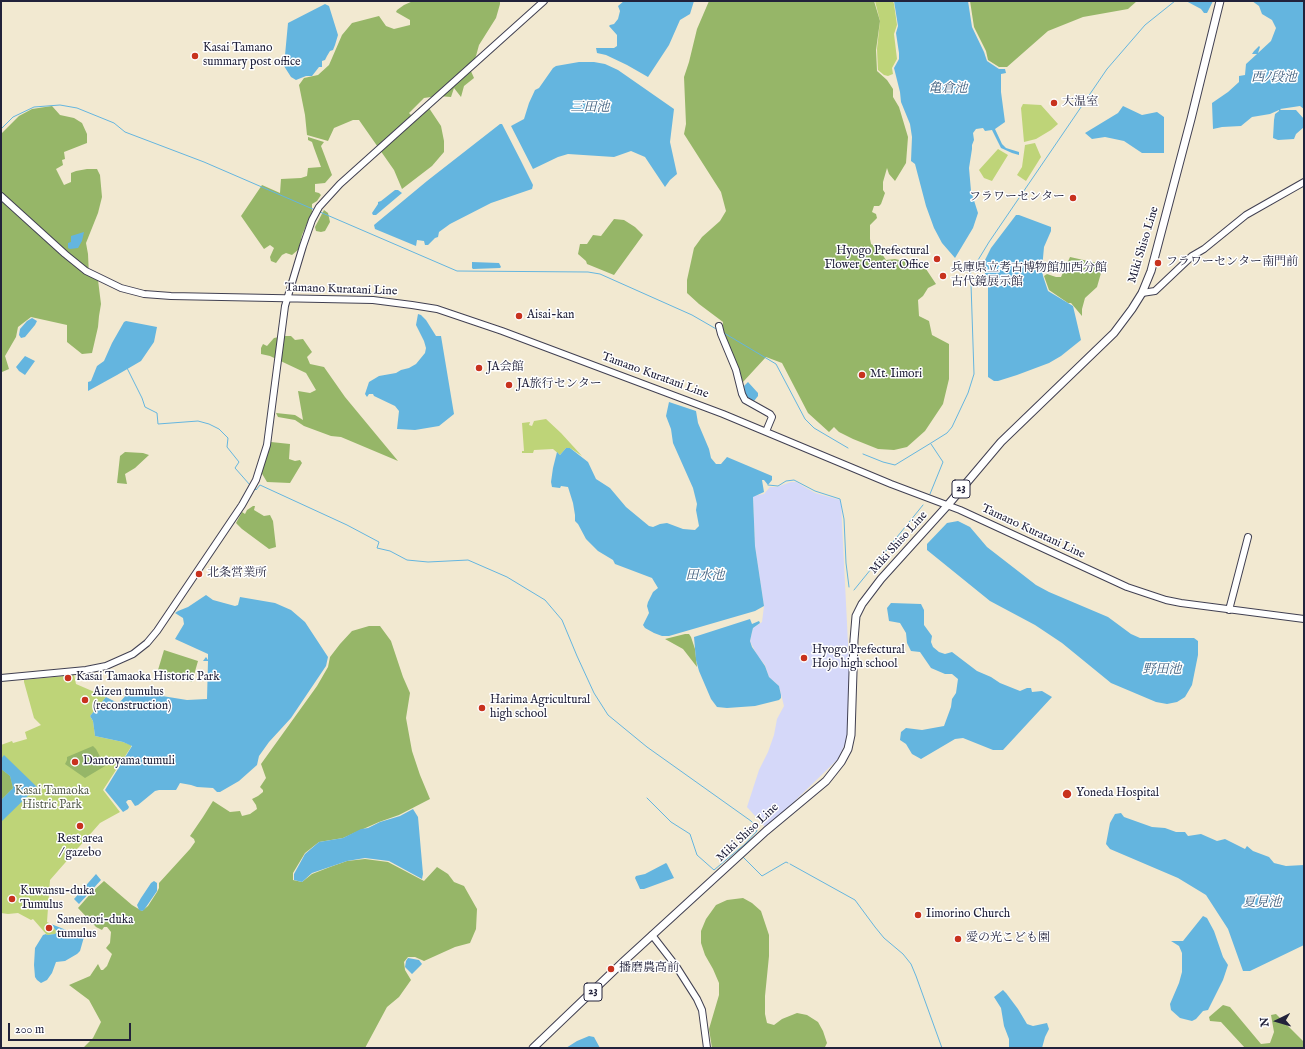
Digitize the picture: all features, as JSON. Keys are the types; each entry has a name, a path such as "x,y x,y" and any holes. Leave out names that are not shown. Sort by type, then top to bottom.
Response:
{"main road":[{"path":"1,678 90,670 106,666 133,654 147,643 158,631 242,504 256,480 267,445 285,306 303,246 312,220 319,207 340,184 544,1"},
{"name":"Miki Shiso Line","path":"533,1048 652,935 766,831 826,780 841,762 848,749 852,735 855,622 866,597 947,506 1001,442 1114,332 1132,309 1142,293 1150,270 1191,119 1220,1"},
{"path":"1142,293 1155,291 1192,256 1204,249 1246,215 1304,182"},
{"name":"Tamano Kuratani Line","path":"1,196 65,254 86,270 121,288 144,294 171,296 373,300 424,307 452,314 723,414 960,510 1127,587 1166,600 1229,610 1304,619"},
{"path":"719,326 736,370 745,400 770,414 772,417 767,428"},
{"path":"1229,610 1248,537"},
{"path":"652,935 697,999 702,1010 707,1048"}],"shaded area":[{"name":"Hyogo Prefectural Hojo high school","path":"791,482 796,482 815,493 840,500 841,504 849,663 849,728 845,744 838,759 767,828 747,807 759,770 774,735 777,719 784,706 779,686 769,677 765,665 757,655 750,641 753,628 762,622 764,606 755,546 753,496 764,494 770,487 777,487"}],"green space":[{"path":"413,1 500,1 500,4 496,18 479,45 470,69 474,78 464,86 461,97 454,88 451,97 438,96 424,98 409,113 415,119 429,108 441,126 444,141 444,152 432,166 402,189 394,170 359,120 353,120 334,128 328,141 307,135 299,85 304,78 318,75 329,65 342,35 352,23 379,16 386,26 394,29 410,25 410,20 396,12 404,5"},
{"path":"709,1 874,1 880,21 876,50 877,71 887,80 893,89 893,97 899,107 908,137 906,163 895,181 889,174 887,168 883,182 883,190 885,193 881,204 879,206 874,206 872,212 876,214 877,218 870,225 871,244 878,248 886,260 895,259 911,263 922,263 936,284 928,288 923,296 918,300 919,316 929,321 932,335 949,344 949,379 943,404 925,431 907,447 894,450 878,449 839,432 834,427 829,432 808,413 782,363 766,357 743,382 722,334 723,322 687,293 687,280 694,248 702,237 720,221 726,211 721,192 684,134 686,124 684,77 697,29"},
{"path":"875,1 893,1 894,4 897,25 894,34 897,59 892,68 893,74 888,76 884,75 878,70 877,49 880,21"},
{"path":"970,1 1137,1 1128,9 1083,17 1048,31 1007,67 999,67 988,60 986,51 974,27"},
{"path":"1023,104 1041,105 1058,124 1036,139 1024,142 1021,108"},
{"path":"52,106 60,115 74,118 82,123 87,134 87,143 64,152 65,159 62,160 63,165 56,169 64,185 71,182 71,173 76,171 97,169 100,175 102,197 98,213 86,243 89,276 98,280 101,304 98,327 92,353 82,354 67,342 67,325 31,317 18,327 16,337 5,356 9,369 2,372 1,134 19,116 32,109"},
{"path":"308,137 324,142 321,146 332,175 325,183 315,184 315,192 321,195 317,201 312,204 312,212 302,235 299,249 292,255 286,253 282,255 276,263 271,261 270,257 274,248 270,245 264,249 241,216 262,185 280,193 281,179 301,178 307,176 308,168 321,167 312,142 308,140"},
{"path":"1035,143 1041,157 1026,181 1017,175 1022,167 1025,145"},
{"path":"998,149 1008,155 992,181 984,178 979,170"},
{"path":"324,210 328,213 330,222 325,231 316,231 315,227"},
{"path":"614,219 624,220 635,227 643,235 614,275 587,264 586,261 578,254 580,244 587,244 593,235 601,236"},
{"path":"1070,257 1097,263 1101,273 1097,287 1085,298 1082,316 1071,303 1068,303 1049,290 1044,276 1047,274 1061,277"},
{"path":"291,336 295,340 303,339 312,352 307,357 310,364 324,367 345,397 398,461 341,437 331,436 304,426 295,420 278,417 276,413 295,415 303,420 298,391 310,393 316,390 306,373 270,356 261,354 263,344 267,346 274,338"},
{"path":"546,419 582,456 570,448 566,448 560,455 553,449 534,450 533,453 522,453 522,451 524,451 522,423 530,422 529,425 532,426 534,421"},
{"path":"271,442 290,444 289,459 295,461 300,460 302,463 290,483 267,482 261,472"},
{"path":"125,452 143,453 149,455 135,468 125,474 127,484 117,483 120,456"},
{"path":"255,506 254,510 264,516 270,515 273,521 276,547 269,549 236,523 242,512 245,514 247,510"},
{"path":"369,626 380,626 391,641 410,693 406,718 412,751 430,799 399,815 343,838 319,842 305,853 293,873 293,880 302,882 312,874 330,867 347,861 365,859 388,862 424,881 437,867 448,874 454,882 464,886 477,909 476,929 470,943 455,947 424,961 415,957 408,957 404,962 405,970 411,980 399,997 387,1007 365,1048 83,1048 93,1038 101,1022 89,1000 69,985 90,976 98,964 101,970 103,970 107,966 112,954 106,948 110,943 111,932 107,927 104,927 102,930 96,927 78,908 104,881 132,905 142,911 148,906 157,892 159,883 195,842 190,836 213,801 230,812 240,811 242,816 250,814 257,809 252,799 263,792 260,787 266,778 261,764 317,686 328,667 330,657 340,644 352,631"},
{"path":"689,634 691,637 695,649 697,667 683,649 665,639"},
{"path":"164,650 198,661 192,682 158,670"},
{"name":"Kasai Tamaoka Histric Park","path":"74,675 76,684 106,697 90,716 93,721 95,736 123,742 131,745 131,747 103,790 120,812 100,823 50,880 47,922 51,924 57,932 55,934 47,935 33,919 31,920 18,913 1,913 1,745 12,741 13,743 27,739 25,732 41,725 34,718 24,680"},
{"path":"93,746 105,766 85,778 65,764 67,757"},
{"path":"1,769 10,776 13,788 1,800"},
{"path":"743,898 752,903 761,911 769,935 769,956 765,996 765,1014 767,1023 774,1025 782,1019 797,1013 807,1015 818,1022 827,1043 825,1047 712,1048 709,1029 719,995 719,983 705,955 701,943 701,931 706,919 716,905 727,900"},
{"path":"1223,1005 1230,1007 1261,1044 1270,1043 1274,1032 1271,1015 1276,1014 1304,1042 1304,1048 1245,1048 1221,1022 1210,1021 1209,1017"}],"water":[{"path":"624,1 694,1 690,14 680,20 669,45 648,77 606,55 597,53 596,48 614,48 617,46 617,35 609,26 614,24 618,19 620,11 618,6"},
{"name":"亀倉池","path":"894,1 968,1 972,27 987,61 999,69 1005,69 1006,73 1001,74 1001,92 1005,122 995,129 1002,144 1006,148 1019,152 1019,155 1001,148 992,130 985,131 983,128 976,129 973,133 974,140 969,168 971,191 978,213 973,228 955,258 942,243 934,228 926,206 915,164 911,161 912,137 910,124 901,102 894,68 899,59 899,53 896,33 898,26"},
{"path":"1186,1 1213,1 1207,13 1204,13 1201,9"},
{"name":"西ﾉ段池","path":"1252,1 1304,1 1304,109 1300,106 1280,109 1296,110 1304,119 1304,127 1296,134 1294,139 1278,140 1273,138 1275,114 1279,110 1270,114 1252,117 1241,126 1213,129 1212,103 1239,82 1239,76 1245,75 1246,64 1257,54 1252,54 1259,46 1258,53 1271,41 1276,28 1272,20 1262,14 1259,6"},
{"path":"325,4 329,6 338,35 335,45 325,60 322,61 322,67 319,67 312,76 306,76 296,80 291,77 284,66 288,23"},
{"name":"三田池","path":"579,62 605,64 618,70 674,109 670,142 677,174 665,187 645,157 631,151 614,157 568,154 533,169 511,126 524,119 535,90 539,88 553,68 556,66"},
{"path":"1123,106 1142,115 1157,112 1164,117 1164,153 1142,153 1124,141 1105,137 1092,139 1085,133 1118,113"},
{"path":"500,124 502,124 533,185 532,189 491,203 450,224 439,232 438,237 428,245 425,245 424,241 417,240 416,246 375,229 374,225"},
{"path":"395,190 402,193 376,215 373,215 372,213 378,202"},
{"path":"1016,215 1051,227 1051,231 1044,247 1042,269 1043,276 1048,291 1073,306 1081,340 1061,356 1049,363 1017,375 994,381 988,377 988,287 983,264 991,248"},
{"path":"84,232 82,241 78,248 68,248 68,243 71,242 71,236"},
{"path":"472,262 499,263 501,267 473,269"},
{"path":"418,314 426,320 436,336 441,336 454,414 439,426 415,430 397,429 399,411 395,406 374,396 373,394 369,394 367,397 365,394 369,382 379,376 396,373 409,368 416,364 425,353 426,348 424,341 416,325"},
{"path":"32,318 37,321 35,325 25,337 21,338 19,335 20,329"},
{"path":"126,321 157,327 154,342 141,361 88,391 88,382 91,381 97,366 104,361 112,343"},
{"path":"25,356 35,361 25,375 16,367"},
{"path":"748,382 758,393 758,396 754,401 747,398 745,395 744,386"},
{"name":"田水池","path":"669,402 696,411 698,423 709,449 711,458 716,464 721,464 727,457 772,476 772,480 768,485 764,480 762,480 764,492 753,497 755,546 764,606 755,611 669,636 662,636 645,628 643,625 649,613 647,606 648,602 653,592 658,588 652,578 615,564 613,560 598,551 586,539 575,521 573,503 568,487 552,487 551,482 557,452 560,455 566,448 570,448 588,462 596,479 610,488 626,507 649,526 653,527 667,523 683,529 695,530 699,526 696,510 697,504 693,488 673,443 671,429 666,416"},
{"name":"野田池","path":"958,521 970,527 987,547 1036,585 1108,617 1131,634 1140,638 1194,638 1198,641 1198,655 1192,685 1185,697 1177,702 1167,704 1156,702 1111,683 1062,643 1035,625 990,601 927,550 927,544 947,523"},
{"path":"206,595 213,600 235,606 238,605 240,597 275,603 291,610 305,622 328,657 326,666 291,718 269,742 259,756 257,765 239,781 220,792 217,792 213,788 197,787 180,783 176,790 155,791 135,806 131,800 128,800 126,802 129,807 123,812 105,790 132,746 123,742 95,736 93,721 90,716 106,697 116,702 120,702 131,691 187,700 207,699 208,661 203,661 206,657 208,660 208,654 175,639 184,624 183,618 175,613 188,607"},
{"path":"891,603 921,604 924,610 924,625 932,636 931,642 933,647 939,652 945,654 952,652 977,671 1020,691 1031,688 1032,692 1042,691 1052,697 1003,750 993,750 963,738 955,739 921,759 912,754 906,744 900,740 901,732 906,728 922,730 944,726 951,707 952,699 956,693 958,679 952,674 945,674 931,668 920,652 911,651 907,643 906,633 900,623 889,621 887,608"},
{"path":"750,619 752,624 759,621 760,623 753,628 750,641 752,647 765,666 769,677 779,686 781,698 779,700 755,706 727,708 717,707 711,699 699,671 696,660 694,637"},
{"path":"4,755 37,787 1,822 1,800 13,788 10,776 1,769 1,759"},
{"path":"413,809 418,817 423,874 422,879 389,861 365,858 347,861 312,873 302,882 294,880 294,874 305,854 319,842 343,838 361,829 368,828 380,822 400,816"},
{"name":"夏見池","path":"1121,813 1124,817 1152,827 1165,828 1176,832 1185,832 1188,836 1201,834 1217,841 1225,839 1245,849 1247,846 1253,851 1269,857 1274,863 1286,866 1304,865 1304,945 1250,971 1243,971 1228,929 1206,895 1178,878 1110,849 1106,844 1110,823 1115,814"},
{"path":"666,863 674,878 644,889 640,889 635,878 636,876 645,874"},
{"path":"96,874 101,880 79,904 74,899"},
{"path":"154,881 157,883 157,891 144,910 139,910 137,905 151,883"},
{"path":"1203,916 1207,918 1214,931 1223,957 1228,965 1223,980 1208,1010 1203,1011 1196,1019 1192,1021 1180,1018 1171,1010 1170,1004 1182,972 1182,953 1179,946 1171,941 1183,941"},
{"path":"51,924 84,937 80,951 65,961 56,962 52,973 47,980 41,983 35,977 35,948 43,935 55,934 57,932"},
{"path":"408,958 419,960 422,964 412,974 405,967"},
{"path":"1003,990 1018,1009 1027,1024 1033,1026 1047,1023 1049,1029 1042,1048 1009,1048 1009,1039 1004,1026 1001,1008 994,997"},
{"path":"589,1036 594,1037 600,1048 566,1048 577,1041"}],"waterway":[{"path":"863,454 895,465 947,433 952,427 968,393 974,374 970,274 972,270 989,242 1107,69 1145,25 1175,1"},
{"path":"1,129 13,117 34,107 60,105 77,108 114,123 125,132 204,162 315,210"},
{"path":"320,212 457,271 588,272 600,274 692,315 718,330"},
{"path":"724,333 776,364 805,419 814,428 848,448"},
{"path":"127,368 145,407 157,413 158,424 198,421 219,429 228,438 227,447 239,462 235,468 250,485"},
{"path":"930,494 943,462 931,444"},
{"path":"768,485 778,486 786,481 794,480 815,491 840,499 844,519 846,563 849,587"},
{"path":"254,488 256,490 260,485 347,525 379,542 377,548 390,551 407,560 428,562 468,560 507,577 545,600 562,620 594,693 608,715 647,747 751,821 755,825 757,831 745,844 714,870 697,855 690,834 671,822 647,798"},
{"path":"854,590 923,505"},
{"path":"743,857 762,876 786,862 788,863"},
{"path":"790,864 855,900 884,938 903,954 911,964 916,976 942,1048"}],"place":[{"name":"Kasai Tamano summary post office","path":"195,56"},
{"name":"大温室","path":"1054,103"},
{"name":"フラワーセンター","path":"1073,198"},
{"name":"Hyogo Prefectural Flower Center Office","path":"937,259"},
{"name":"フラワーセンター南門前","path":"1158,263"},
{"name":"兵庫県立考古博物館加西分館 古代鏡展示館","path":"943,276"},
{"name":"Aisai-kan","path":"519,316"},
{"name":"JA会館","path":"479,368"},
{"name":"Mt. Iimori","path":"862,375"},
{"name":"JA旅行センター","path":"509,385"},
{"name":"北条営業所","path":"199,574"},
{"name":"Hyogo Prefectural Hojo high school","path":"804,658"},
{"name":"Kasai Tamaoka Historic Park","path":"68,678"},
{"name":"Aizen tumulus (reconstruction)","path":"85,700"},
{"name":"Harima Agricultural high school","path":"482,708"},
{"name":"Dantoyama tumuli","path":"75,762"},
{"name":"Yoneda Hospital","path":"1067,794"},
{"name":"Rest area / gazebo","path":"80,826"},
{"name":"Kuwansu-duka Tumulus","path":"12,899"},
{"name":"Iimorino Church","path":"918,915"},
{"name":"Sanemori-duka tumulus","path":"49,928"},
{"name":"愛の光こども園","path":"958,939"},
{"name":"播磨農高前","path":"611,969"}]}
